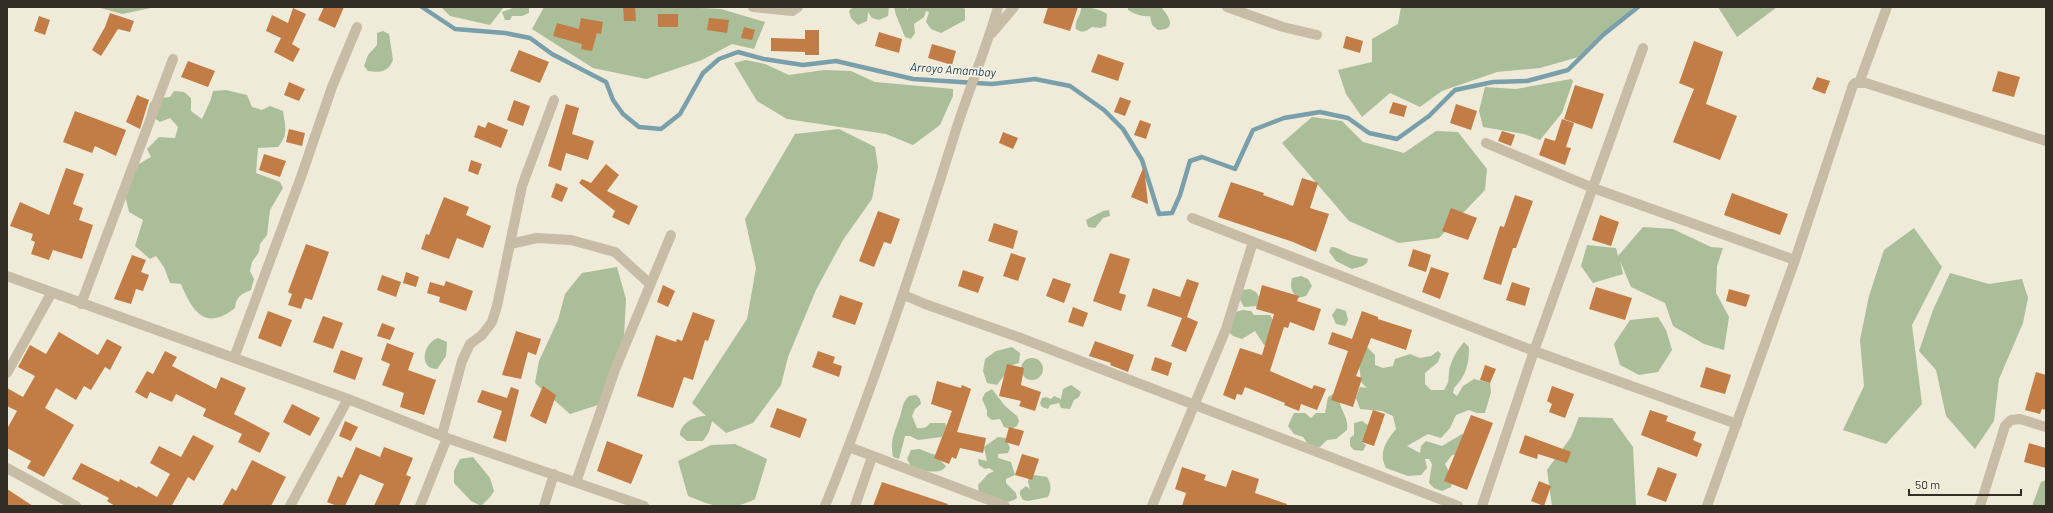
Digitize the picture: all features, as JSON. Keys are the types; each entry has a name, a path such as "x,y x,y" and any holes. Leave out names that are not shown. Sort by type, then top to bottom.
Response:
{"street":[{"path":"753,7 792,11 798,7"},
{"path":"825,506 849,447 904,295 968,92 990,34 998,7"},
{"path":"990,34 1014,7"},
{"path":"1227,7 1283,27 1317,34"},
{"path":"1859,83 1887,7"},
{"path":"234,358 301,177 332,87 358,27"},
{"path":"1482,506 1534,351 1643,48"},
{"path":"81,304 173,60"},
{"path":"1707,506 1795,260 1851,88 1855,83 1866,84 2046,141"},
{"path":"420,506 444,436 462,361 470,344 482,335 492,322 522,186 554,100"},
{"path":"1486,143 1593,188 1795,260"},
{"path":"1192,218 1534,351 1737,424"},
{"path":"576,482 616,367 671,235"},
{"path":"510,244 537,238 570,240 615,252 650,284"},
{"path":"1152,506 1226,329 1252,242"},
{"path":"7,276 81,304 348,399 444,436 644,506"},
{"path":"7,373 52,292"},
{"path":"904,295 1194,404 1442,504 1458,506"},
{"path":"290,506 348,399"},
{"path":"1980,506 2005,426 2011,420 2020,419 2046,427"},
{"path":"849,447 872,457 1005,506"},
{"path":"855,506 872,457"},
{"path":"7,468 76,506"},
{"path":"544,506 554,474"}],"green space":[{"path":"97,7 156,7 122,14"},
{"path":"441,7 504,7 490,25 450,16"},
{"path":"515,7 529,7 529,13 522,16 512,16 510,20 505,20 502,12"},
{"path":"544,7 679,7 721,9 765,22 754,49 732,44 702,60 646,79 593,68 532,29"},
{"path":"853,7 889,7 888,16 879,20 872,18 868,12 867,21 858,25 851,18 849,11"},
{"path":"894,7 906,7 908,10 908,7 962,7 965,9 965,20 941,33 931,29 926,22 929,12 926,11 924,17 914,24 915,33 911,39 905,37"},
{"path":"1078,7 1093,8 1107,14 1106,26 1101,28 1092,27 1083,32 1078,31 1076,29 1076,23 1081,8"},
{"path":"1128,7 1161,7 1169,18 1170,25 1164,29 1158,30 1152,25 1150,16 1136,14 1128,10"},
{"path":"1401,7 1634,7 1582,56 1540,68 1497,72 1442,91 1420,107 1390,93 1362,117 1346,94 1338,70 1372,62 1372,39 1398,24"},
{"path":"1718,7 1777,7 1737,37"},
{"path":"383,31 389,34 393,60 389,67 383,71 368,71 364,66 368,55 377,45 377,33"},
{"path":"746,60 765,64 789,75 824,70 851,71 875,82 953,89 953,96 940,125 913,145 886,134 787,119 757,101 734,63"},
{"path":"1571,79 1573,81 1562,113 1540,140 1524,134 1483,127 1479,111 1485,87 1516,89"},
{"path":"226,90 247,95 252,107 262,110 270,106 283,111 285,126 284,138 278,147 258,148 256,173 280,182 283,188 270,210 267,235 260,244 259,252 252,262 250,271 254,279 251,290 240,296 235,308 225,315 216,318 208,318 202,316 190,303 181,284 170,283 164,267 156,256 150,259 135,246 143,220 129,212 124,184 125,178 133,168 151,157 147,149 159,137 175,138 178,127 170,118 160,122 147,113 150,103 160,98 170,97 174,91 184,92 191,98 191,111 202,119 213,91"},
{"path":"1312,117 1342,121 1363,142 1404,153 1436,131 1458,132 1487,169 1485,190 1439,238 1399,243 1349,221 1282,143"},
{"path":"839,129 875,147 878,167 872,199 843,240 816,290 788,357 781,385 753,423 726,433 712,421 709,432 703,441 687,441 680,435 685,424 697,417 706,416 692,403 747,319 756,268 745,219 795,134"},
{"path":"1109,210 1110,216 1103,218 1095,228 1088,227 1086,220 1103,211"},
{"path":"1643,227 1673,229 1711,247 1723,248 1717,266 1716,293 1729,317 1724,350 1704,344 1673,326 1665,303 1631,287 1620,261 1623,274 1593,283 1581,266 1587,245 1616,248 1618,256"},
{"path":"1914,228 1942,267 1912,325 1922,404 1886,444 1843,430 1864,386 1860,340 1869,296 1884,250"},
{"path":"1331,247 1368,259 1367,262 1362,266 1352,269 1336,261 1329,252"},
{"path":"617,267 626,299 623,356 598,405 570,414 535,383 539,361 558,320 565,294 582,273"},
{"path":"1950,273 1989,284 2022,279 2028,298 2023,323 1999,379 1994,421 1975,449 1946,416 1936,370 1919,351 1933,310"},
{"path":"1301,276 1308,279 1312,286 1306,296 1298,298 1292,291 1291,281 1292,278"},
{"path":"1250,289 1256,292 1259,297 1257,306 1244,307 1239,298 1243,290"},
{"path":"1337,308 1346,311 1348,320 1345,326 1336,324 1332,315"},
{"path":"1243,310 1251,311 1254,315 1270,315 1276,326 1277,341 1264,345 1255,331 1242,339 1233,336 1226,329 1231,313"},
{"path":"1658,317 1666,330 1672,350 1658,372 1639,375 1620,365 1614,344 1630,320"},
{"path":"438,338 447,342 446,356 437,369 431,368 427,365 425,355 429,345"},
{"path":"1464,342 1469,347 1466,369 1454,388 1453,393 1457,396 1463,386 1474,379 1490,383 1491,392 1485,413 1477,413 1469,410 1456,415 1450,428 1441,438 1428,434 1407,446 1420,453 1421,446 1426,441 1442,446 1462,434 1471,436 1474,454 1452,455 1445,464 1453,480 1451,487 1442,491 1434,488 1429,483 1432,464 1429,459 1425,459 1427,468 1421,475 1408,476 1386,468 1383,452 1386,443 1396,429 1393,416 1382,411 1360,409 1356,398 1360,387 1367,388 1361,382 1358,355 1367,347 1375,355 1375,365 1383,368 1393,366 1395,359 1410,354 1420,358 1431,356 1438,351 1441,354 1438,362 1425,373 1425,384 1431,390 1444,390 1448,383 1452,360"},
{"path":"1012,347 1020,353 1019,363 1012,365 997,385 987,383 983,371 985,359 996,351"},
{"path":"1032,358 1040,361 1043,369 1040,377 1032,380 1024,377 1021,369 1024,361"},
{"path":"1071,385 1081,392 1079,397 1074,400 1070,409 1061,408 1059,403 1050,405 1048,409 1042,407 1040,403 1042,398 1046,397 1051,399 1054,396 1061,399 1063,389"},
{"path":"992,389 1005,406 1017,416 1019,421 1017,426 1011,429 1004,427 1000,419 992,420 987,416 987,410 982,399 985,393"},
{"path":"1333,394 1339,398 1347,421 1347,430 1336,439 1327,440 1320,447 1310,447 1303,437 1294,434 1288,426 1294,413 1305,413 1311,418 1316,413 1325,413 1328,397"},
{"path":"916,395 920,399 921,404 915,409 912,416 917,428 924,428 930,423 945,423 946,426 942,437 918,440 910,436 905,436 899,459 893,457 893,437 903,404 909,396"},
{"path":"1579,417 1612,418 1633,447 1636,506 1552,506 1547,470 1571,437"},
{"path":"1362,421 1368,425 1369,432 1362,442 1366,445 1363,451 1354,450 1350,446 1350,438 1354,435 1354,423"},
{"path":"998,437 1006,438 1010,448 1008,453 998,454 998,458 1011,462 1015,475 1006,479 1006,483 1016,493 1017,498 1008,502 998,500 979,492 978,485 988,474 994,471 989,468 985,469 979,465 978,459 987,461 984,447"},
{"path":"735,444 767,459 755,499 737,506 729,507 706,503 688,496 678,461 711,445"},
{"path":"919,449 935,455 946,466 940,471 935,472 912,468 907,459 911,450"},
{"path":"473,457 490,478 494,491 481,506 471,501 454,483 454,471 460,459"},
{"path":"1034,475 1047,477 1050,487 1048,497 1028,501 1023,500 1020,495 1020,491 1026,486 1030,489 1028,482 1029,477"},
{"path":"2046,480 2046,506 2032,506 2041,482"}],"building":[{"path":"324,7 344,7 335,28 318,20"},
{"path":"623,7 635,7 636,21 624,21"},
{"path":"1048,7 1078,7 1070,31 1043,23"},
{"path":"293,8 306,14 292,44 300,49 293,62 274,52 281,38 266,31 272,15 288,23"},
{"path":"110,13 134,21 130,32 118,29 101,56 92,50 105,27"},
{"path":"658,14 678,14 678,27 658,27"},
{"path":"39,16 50,20 45,35 34,31"},
{"path":"581,18 603,22 601,34 597,33 592,51 581,49 582,44 553,36 557,23 579,29"},
{"path":"709,18 729,20 727,33 707,30"},
{"path":"744,27 755,30 752,40 741,38"},
{"path":"805,30 819,30 819,55 805,55 805,52 771,51 771,38 805,39"},
{"path":"879,32 902,39 899,53 875,46"},
{"path":"1346,36 1363,41 1360,53 1343,48"},
{"path":"1694,41 1723,52 1706,104 1737,116 1720,160 1673,142 1694,89 1679,83"},
{"path":"932,44 956,51 952,65 928,58"},
{"path":"519,50 549,62 540,83 510,71"},
{"path":"1098,54 1124,63 1118,81 1091,72"},
{"path":"188,61 215,71 208,87 181,77"},
{"path":"1998,71 2020,77 2014,97 1992,91"},
{"path":"1817,77 1830,81 1825,94 1812,89"},
{"path":"289,82 305,89 299,101 284,95"},
{"path":"1575,85 1604,94 1592,129 1564,119"},
{"path":"137,95 149,100 140,129 126,122"},
{"path":"1120,97 1131,101 1125,116 1114,112"},
{"path":"514,100 530,106 523,126 507,120"},
{"path":"1393,102 1407,106 1404,117 1389,113"},
{"path":"566,104 579,108 572,134 594,141 588,160 566,153 561,171 548,166"},
{"path":"1456,104 1477,111 1471,130 1450,123"},
{"path":"75,111 126,130 116,156 95,146 92,153 63,142"},
{"path":"1562,119 1574,123 1566,147 1571,148 1565,165 1539,155 1545,138 1555,141"},
{"path":"1140,120 1151,124 1146,139 1134,135"},
{"path":"488,122 508,130 501,148 474,137 478,125 485,128"},
{"path":"289,129 305,133 302,146 286,142"},
{"path":"1502,131 1515,135 1511,146 1498,141"},
{"path":"1003,132 1018,138 1013,149 999,143"},
{"path":"264,154 286,161 280,177 259,170"},
{"path":"471,160 482,164 478,175 468,171"},
{"path":"606,164 619,175 607,191 638,206 629,225 612,217 615,211 579,183 582,179 591,183"},
{"path":"1144,166 1148,204 1131,197"},
{"path":"66,168 84,174 73,204 83,208 79,220 93,225 82,259 53,250 49,260 31,254 35,242 31,240 33,234 10,226 20,202 49,215"},
{"path":"1302,178 1318,183 1310,208 1329,214 1316,252 1293,242 1218,217 1231,182 1264,193 1263,195 1293,206"},
{"path":"556,183 568,188 562,202 551,197"},
{"path":"1732,193 1788,214 1780,235 1724,215"},
{"path":"1515,195 1533,201 1516,248 1513,248 1501,285 1483,279 1500,226 1504,227"},
{"path":"444,197 469,207 466,215 491,226 483,248 457,238 449,259 421,249 426,234 429,235"},
{"path":"1451,208 1477,218 1468,240 1442,231"},
{"path":"878,211 900,219 891,244 884,242 874,267 859,261"},
{"path":"1600,215 1619,222 1611,246 1592,240"},
{"path":"994,223 1018,231 1013,249 988,241"},
{"path":"306,244 329,252 312,300 305,298 301,309 288,305 292,294 288,292"},
{"path":"1413,249 1431,255 1426,272 1408,266"},
{"path":"1011,253 1026,258 1018,281 1003,276"},
{"path":"1110,253 1130,259 1119,293 1126,295 1121,311 1093,301"},
{"path":"132,255 146,260 141,272 149,275 143,291 136,289 131,304 114,299"},
{"path":"1431,267 1449,273 1440,299 1422,292"},
{"path":"963,270 984,277 978,293 958,286"},
{"path":"406,272 419,277 416,287 403,283"},
{"path":"382,275 401,282 396,297 377,290"},
{"path":"1053,278 1071,284 1064,303 1046,296"},
{"path":"1187,279 1199,283 1187,317 1198,322 1186,352 1171,346 1182,318 1147,306 1153,288 1180,297"},
{"path":"446,281 473,291 466,311 439,302 440,297 427,293 430,282 444,286"},
{"path":"1512,282 1530,288 1525,306 1506,300"},
{"path":"663,285 675,291 668,307 657,302"},
{"path":"1262,285 1299,296 1297,301 1321,309 1314,331 1290,322 1288,328 1284,327 1270,371 1312,389 1314,385 1326,389 1317,410 1301,404 1299,411 1284,405 1285,403 1245,387 1242,395 1237,394 1235,400 1223,395 1240,348 1262,355 1274,314 1256,309"},
{"path":"1596,287 1632,298 1625,320 1589,309"},
{"path":"1729,289 1750,295 1746,307 1726,301"},
{"path":"840,295 863,303 855,325 832,317"},
{"path":"1073,307 1088,313 1083,327 1068,322"},
{"path":"268,311 292,320 281,347 258,338"},
{"path":"1362,311 1378,317 1378,319 1412,330 1406,350 1371,338 1356,376 1362,378 1353,407 1331,400 1348,351 1328,344 1332,332 1352,339"},
{"path":"693,312 715,320 708,341 705,340 693,380 684,377 673,408 637,396 656,335 676,342 677,339 682,341"},
{"path":"323,316 343,323 333,349 313,342"},
{"path":"382,323 395,328 390,340 377,336"},
{"path":"516,331 541,339 536,355 528,352 521,379 502,375"},
{"path":"59,332 98,355 107,339 122,347 110,370 105,367 91,390 84,386 76,400 56,388 45,408 74,425 44,477 27,468 31,461 7,448 7,429 17,411 7,406 7,388 23,397 35,376 18,367 30,345 46,354"},
{"path":"1095,341 1134,355 1128,372 1110,365 1111,363 1089,356"},
{"path":"387,343 414,353 408,370 436,380 424,415 400,407 404,393 382,385 390,364 381,360"},
{"path":"341,350 363,358 355,380 333,372"},
{"path":"165,351 177,357 172,366 216,389 221,377 246,388 234,414 270,433 260,453 238,442 242,434 203,416 206,409 176,394 172,402 150,392 147,399 135,392 147,371 153,374"},
{"path":"818,351 835,357 833,363 842,366 839,377 812,367"},
{"path":"1155,357 1172,363 1168,376 1151,370"},
{"path":"1007,364 1024,368 1021,385 1041,392 1035,411 1019,406 1021,401 999,396"},
{"path":"1485,365 1496,369 1490,383 1480,380"},
{"path":"1706,367 1731,375 1725,394 1700,387"},
{"path":"2036,372 2046,375 2046,410 2042,409 2040,414 2025,410"},
{"path":"937,381 961,388 962,385 971,389 957,432 986,438 983,453 960,448 956,459 952,457 949,464 934,458 952,411 931,404"},
{"path":"543,386 556,395 546,424 530,416"},
{"path":"1552,386 1574,394 1565,418 1549,412 1552,404 1547,401"},
{"path":"511,387 519,390 506,442 493,438 502,411 477,402 482,390 507,398"},
{"path":"292,404 320,418 310,436 283,422"},
{"path":"777,408 807,419 800,438 770,427"},
{"path":"1373,410 1385,414 1374,446 1362,442"},
{"path":"1650,410 1668,416 1666,421 1696,432 1693,440 1702,444 1697,457 1641,435"},
{"path":"1471,415 1493,423 1467,490 1444,481"},
{"path":"345,421 358,427 351,441 339,436"},
{"path":"1009,427 1024,431 1019,446 1005,442"},
{"path":"193,435 214,446 194,481 188,477 172,505 173,506 115,506 107,501 109,498 72,479 81,463 119,482 120,479 137,488 138,486 157,497 170,474 150,463 159,446 181,457"},
{"path":"1525,435 1571,452 1567,463 1538,454 1537,459 1519,453"},
{"path":"607,441 643,455 631,484 597,471"},
{"path":"2029,443 2046,448 2046,468 2024,462"},
{"path":"356,447 380,457 384,447 413,458 406,475 411,477 399,506 374,506 384,484 360,474 345,506 337,506 327,502 338,476 342,478"},
{"path":"1022,454 1039,459 1032,480 1015,475"},
{"path":"252,460 286,477 271,506 222,506 232,488 236,491"},
{"path":"1182,467 1206,475 1204,480 1226,487 1232,470 1259,479 1255,493 1287,504 1286,506 1182,506 1186,493 1175,489"},
{"path":"1658,467 1677,474 1666,502 1647,495"},
{"path":"1539,481 1551,486 1544,506 1531,501"},
{"path":"882,482 948,504 947,506 873,506"},
{"path":"7,489 33,506 7,506"}],"waterway":[{"name":"Arroyo Amambay","path":"422,7 455,29 505,33 530,38 552,54 606,82 613,100 623,114 639,127 661,129 680,114 703,73 719,59 738,52 764,59 803,65 836,61 913,79 992,84 1035,79 1070,86 1104,110 1123,129 1142,160 1159,214 1172,213 1180,195 1190,161 1202,157 1235,169 1253,130 1284,118 1320,112 1348,118 1369,133 1397,139 1429,116 1455,90 1493,82 1527,81 1568,70 1603,35 1638,7"}]}
